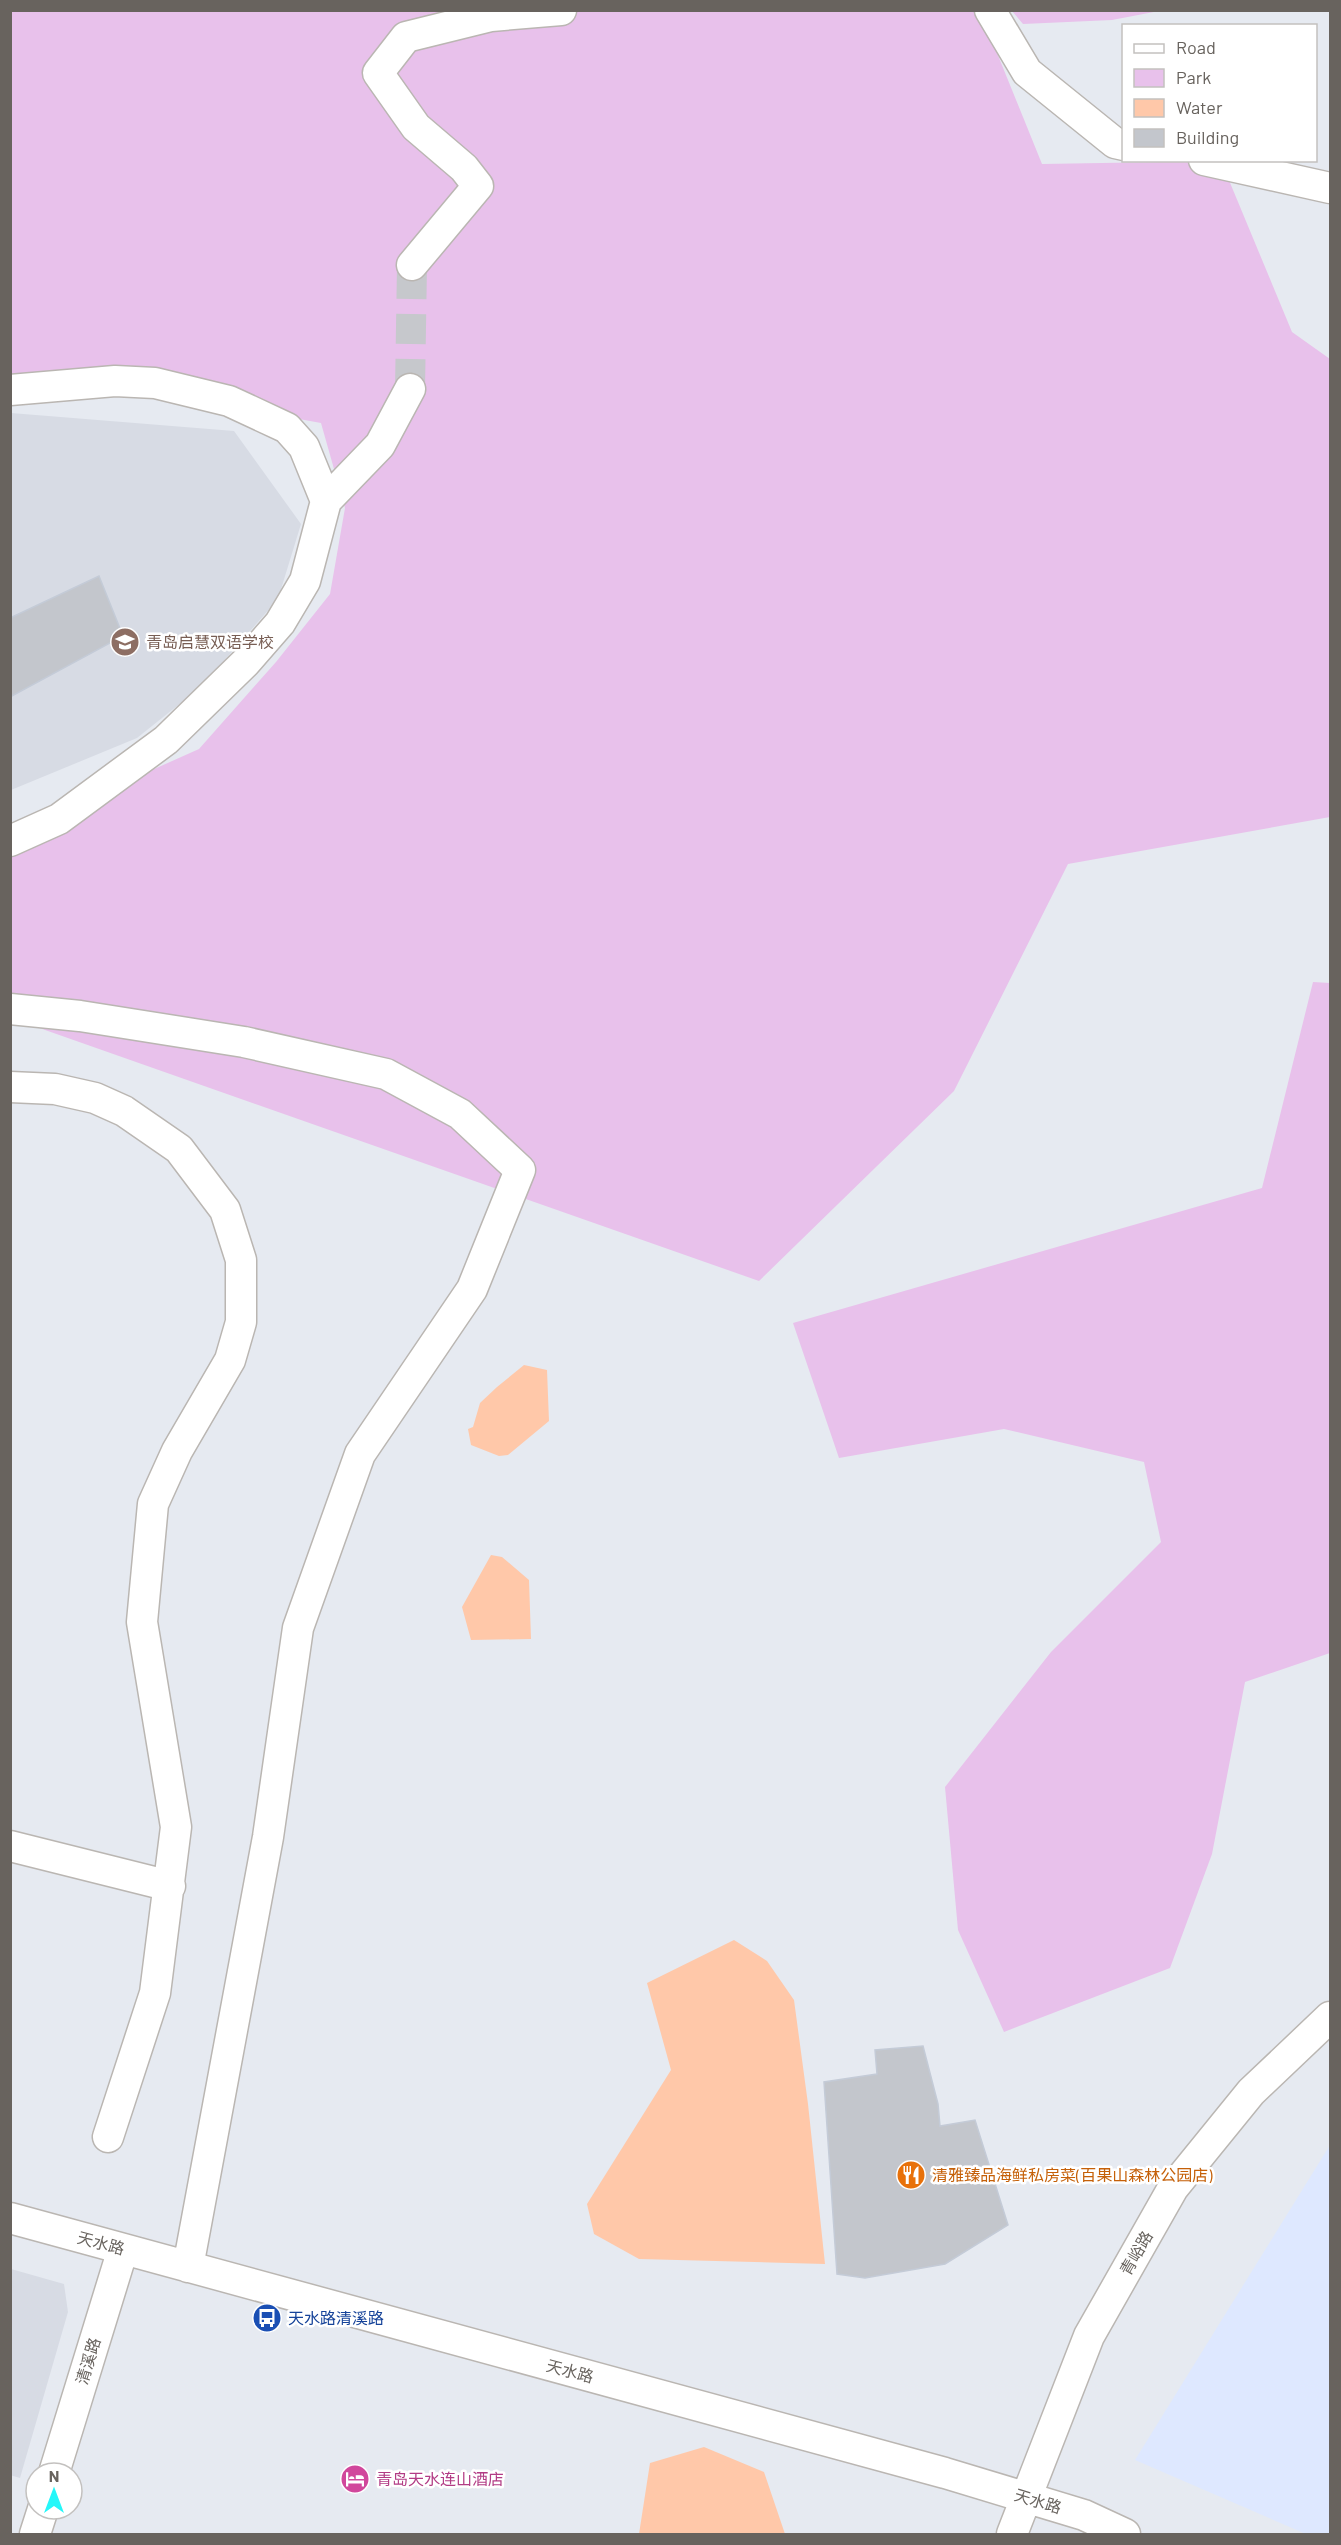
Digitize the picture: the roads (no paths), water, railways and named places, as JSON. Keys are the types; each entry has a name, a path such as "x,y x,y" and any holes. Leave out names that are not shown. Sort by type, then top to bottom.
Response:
{"street":[{"path":"412,265 478,186 465,168 416,127 378,74 406,37 490,16 561,10"},
{"path":"990,10 1027,72 1115,143 1122,145"},
{"path":"1213,162 1330,188"},
{"path":"10,390 115,381 155,383 229,401 287,428 304,447 326,501"},
{"path":"10,841 59,819 166,740 246,662 280,623 305,581 326,501 380,446 410,389"},
{"path":"10,1009 80,1016 244,1042 386,1074 460,1114 520,1170 472,1289 360,1454 298,1628 268,1837 188,2267"},
{"path":"10,1087 55,1089 95,1098 124,1111 179,1149 225,1210 241,1260 241,1322 230,1360 177,1451 153,1504 142,1622 176,1827 155,1993 108,2137"},
{"path":"10,1845 170,1886"},
{"name":"青峪路","path":"1012,2535 1089,2336 1173,2188 1251,2092 1330,2017"},
{"name":"天水路","path":"10,2218 1027,2497 1084,2515 1125,2535"},
{"name":"清溪路","path":"58,2461 123,2249"}],"water":[{"path":"524,1365 547,1370 549,1421 508,1455 499,1456 471,1445 468,1429 473,1427 480,1403"},
{"path":"491,1555 502,1557 529,1580 531,1639 471,1640 462,1607"},
{"path":"734,1940 767,1961 794,2000 825,2264 639,2259 594,2234 587,2204 671,2070 647,1983"},
{"path":"704,2447 764,2472 785,2534 639,2534 650,2463"}],"tunnel":[{"path":"410,389 412,265"}],"place":[{"name":"青岛启慧双语学校","path":"125,642"},
{"name":"清雅臻品海鲜私房菜(百果山森林公园店)","path":"911,2175"},
{"name":"天水路清溪路","path":"267,2318"},
{"name":"青岛天水连山酒店","path":"355,2479"}]}
